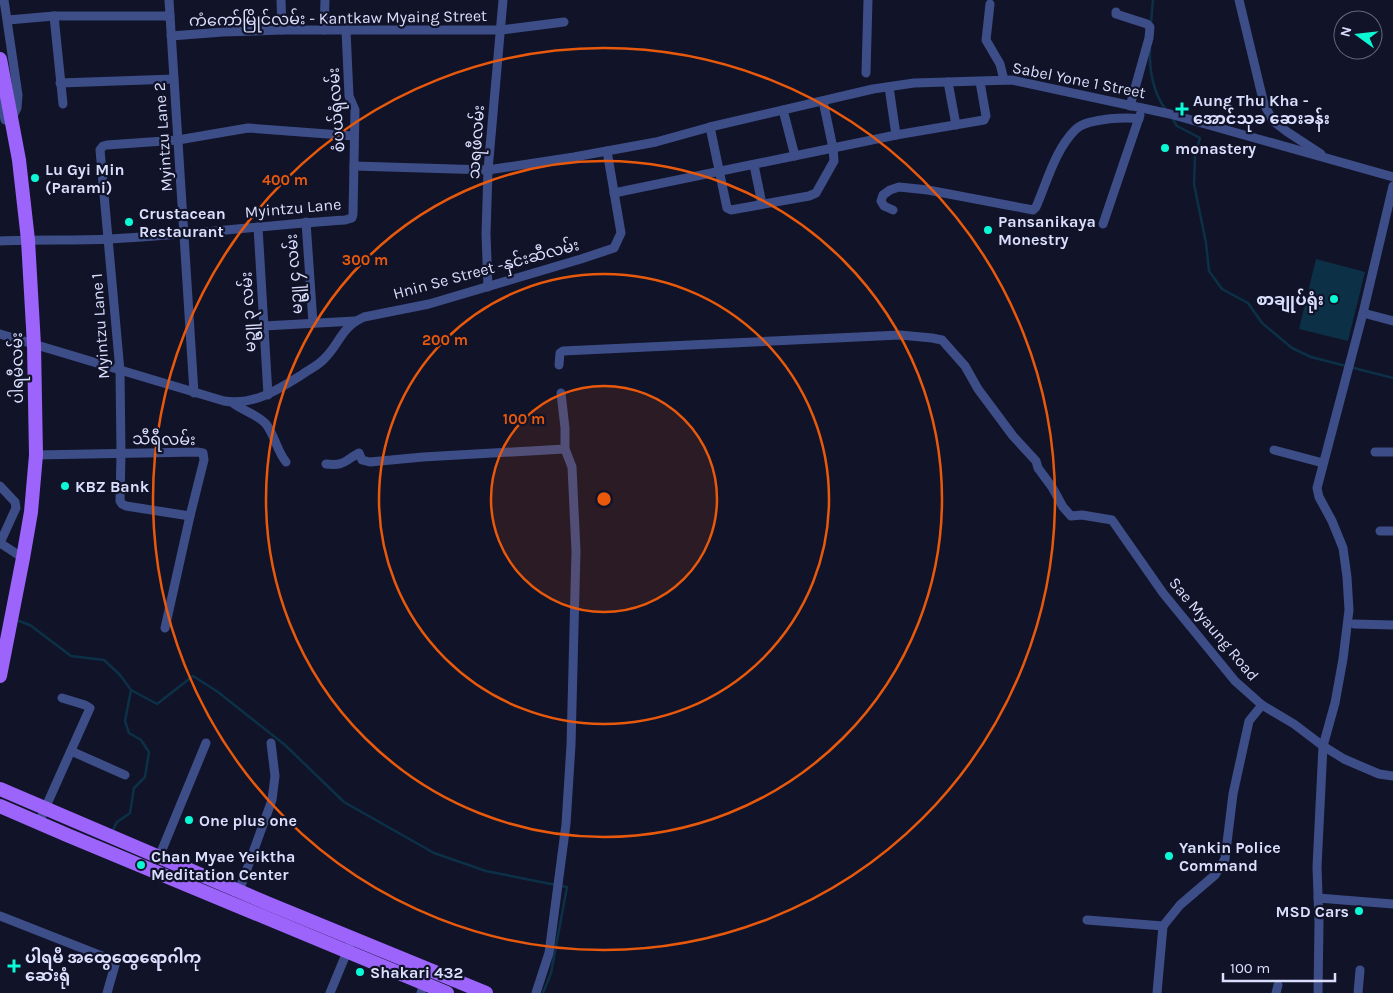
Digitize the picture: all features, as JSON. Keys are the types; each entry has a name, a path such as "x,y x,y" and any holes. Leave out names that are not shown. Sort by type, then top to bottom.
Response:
{"main road":[{"name":"ပါရမီလမ်း","path":"0,59 19,160 28,240 34,345 36,455 31,512 0,676"},
{"path":"2,789 158,857 486,993"},
{"path":"0,806 347,952 423,988 447,993"},
{"path":"67,835 73,820"}],"street":[{"path":"4,0 18,95 18,108 12,118"},
{"name":"Myintzu Lane 2","path":"169,0 194,393"},
{"path":"281,0 282,30"},
{"path":"324,30 325,0"},
{"name":"သရဖီလမ်း","path":"488,287 486,234 488,170 503,0"},
{"path":"866,73 868,0"},
{"path":"1239,0 1264,104 1273,121 1286,132 1331,160"},
{"path":"990,4 986,40 1000,64 1004,80"},
{"path":"1116,12 1116,14 1147,24 1150,27 1150,38 1130,106"},
{"path":"8,20 54,16 170,16"},
{"path":"54,16 63,104"},
{"name":"ကံကော်မြိုင်လမ်း - Kantkaw Myaing Street","path":"171,36 282,30 501,30 564,22"},
{"name":"စံပယ်ရုံလမ်း","path":"346,30 348,96 354,110 352,218"},
{"path":"60,83 174,79"},
{"name":"Sabel Yone 1 Street","path":"354,166 488,170 656,142 710,127 888,87 914,83 1012,80 1143,108 1393,177"},
{"path":"948,82 956,125"},
{"path":"614,193 896,135 984,120 986,118 980,82"},
{"path":"888,87 896,135"},
{"path":"0,98 9,133 19,160"},
{"path":"710,127 718,172 729,210 809,196 816,193 834,158 822,101"},
{"path":"1103,224 1143,108"},
{"path":"783,110 795,156"},
{"path":"893,210 884,206 881,201 883,195 890,190 899,188 928,190 1033,210 1036,207 1054,162 1076,129 1092,121 1127,117 1139,119"},
{"path":"178,140 248,128 354,136"},
{"name":"Myintzu Lane 1","path":"178,140 103,146 100,150 120,371 120,501 126,506 190,516"},
{"name":"Hnin Se Street -နှင်းဆီလမ်း","path":"0,334 233,403 268,395 325,359 344,330 356,321 372,314 429,304 614,248 621,233 607,151"},
{"path":"754,164 762,204"},
{"path":"1318,993 1318,867 1323,746 1335,703 1343,660 1349,610 1343,548 1332,520 1318,497 1317,488 1363,313 1393,186"},
{"name":"Myintzu Lane","path":"0,242 109,239 184,234 352,218"},
{"name":"မဥ္ဇူ ၄ လမ်း","path":"306,222 313,324"},
{"name":"မဥ္ဇူ ၃ လမ်း","path":"258,227 268,395"},
{"path":"1363,313 1393,321"},
{"path":"264,326 356,321"},
{"name":"Sae Myaung Road","path":"558,365 560,353 563,351 900,335 942,340 965,366 978,389 1012,436 1036,461 1038,468 1052,487 1063,507 1071,516 1082,515 1112,520 1164,593 1235,682 1262,705 1294,724 1344,759 1379,774 1393,776"},
{"path":"536,993 549,952 566,824 571,744 576,551 572,467 565,449 561,393"},
{"path":"233,403 264,422 275,438 286,462"},
{"path":"326,464 336,465 344,463 359,453 362,460 370,462 565,449"},
{"path":"1274,450 1323,463"},
{"path":"1375,452 1393,452"},
{"name":"သီရီလမ်း","path":"36,455 203,453 204,460 165,628"},
{"path":"0,486 15,502 16,508 0,543 23,558"},
{"path":"1380,531 1393,531"},
{"path":"1354,624 1393,625"},
{"path":"39,822 90,708 62,698"},
{"path":"1157,993 1163,926 1180,904 1215,875 1226,859 1233,794 1249,721 1262,705"},
{"path":"158,857 206,743"},
{"path":"239,891 272,800 275,776 271,743"},
{"path":"71,751 125,775"},
{"path":"1318,898 1393,904"},
{"path":"0,916 112,960 115,965 107,993"},
{"path":"1087,920 1163,926"},
{"path":"330,993 353,938"},
{"path":"423,988 429,970"},
{"path":"1358,993 1360,970"}],"water":[{"path":"1316,259 1365,272 1348,341 1299,329"}],"waterway":[{"path":"1151,23 1153,0"},
{"path":"1150,49 1150,65 1155,89 1166,110"},
{"path":"1172,118 1177,126 1200,138 1195,155 1194,184 1206,243 1209,271 1222,289 1248,303 1262,323 1292,348 1311,357 1393,378"},
{"path":"16,620 30,625 71,656 104,660 120,675 131,690 125,721 129,733 141,740 149,752 145,777 134,788 130,813 117,822 112,832"},
{"path":"131,690 157,704 193,676 218,692 285,745 344,802 434,853 486,871 556,885"},
{"path":"543,993 551,973 567,887 561,886"}],"place":[{"name":"Aung Thu Kha - အောင်သုခ ဆေးခန်း","path":"1182,109"},
{"name":"monastery","path":"1165,148"},
{"name":"Lu Gyi Min (Parami)","path":"35,178"},
{"name":"Crustacean Restaurant","path":"129,222"},
{"name":"Pansanikaya Monestry","path":"988,230"},
{"name":"စာချုပ်ရုံး","path":"1334,299"},
{"name":"KBZ Bank","path":"65,486"},
{"name":"One plus one","path":"189,820"},
{"name":"Yankin Police Command","path":"1169,856"},
{"name":"Chan Myae Yeiktha Meditation Center","path":"141,865"},
{"name":"MSD Cars","path":"1359,911"},
{"name":"ပါရမီ အထွေထွေရောဂါကု ဆေးရုံ","path":"14,966"},
{"name":"Shakari 432","path":"360,972"}]}
